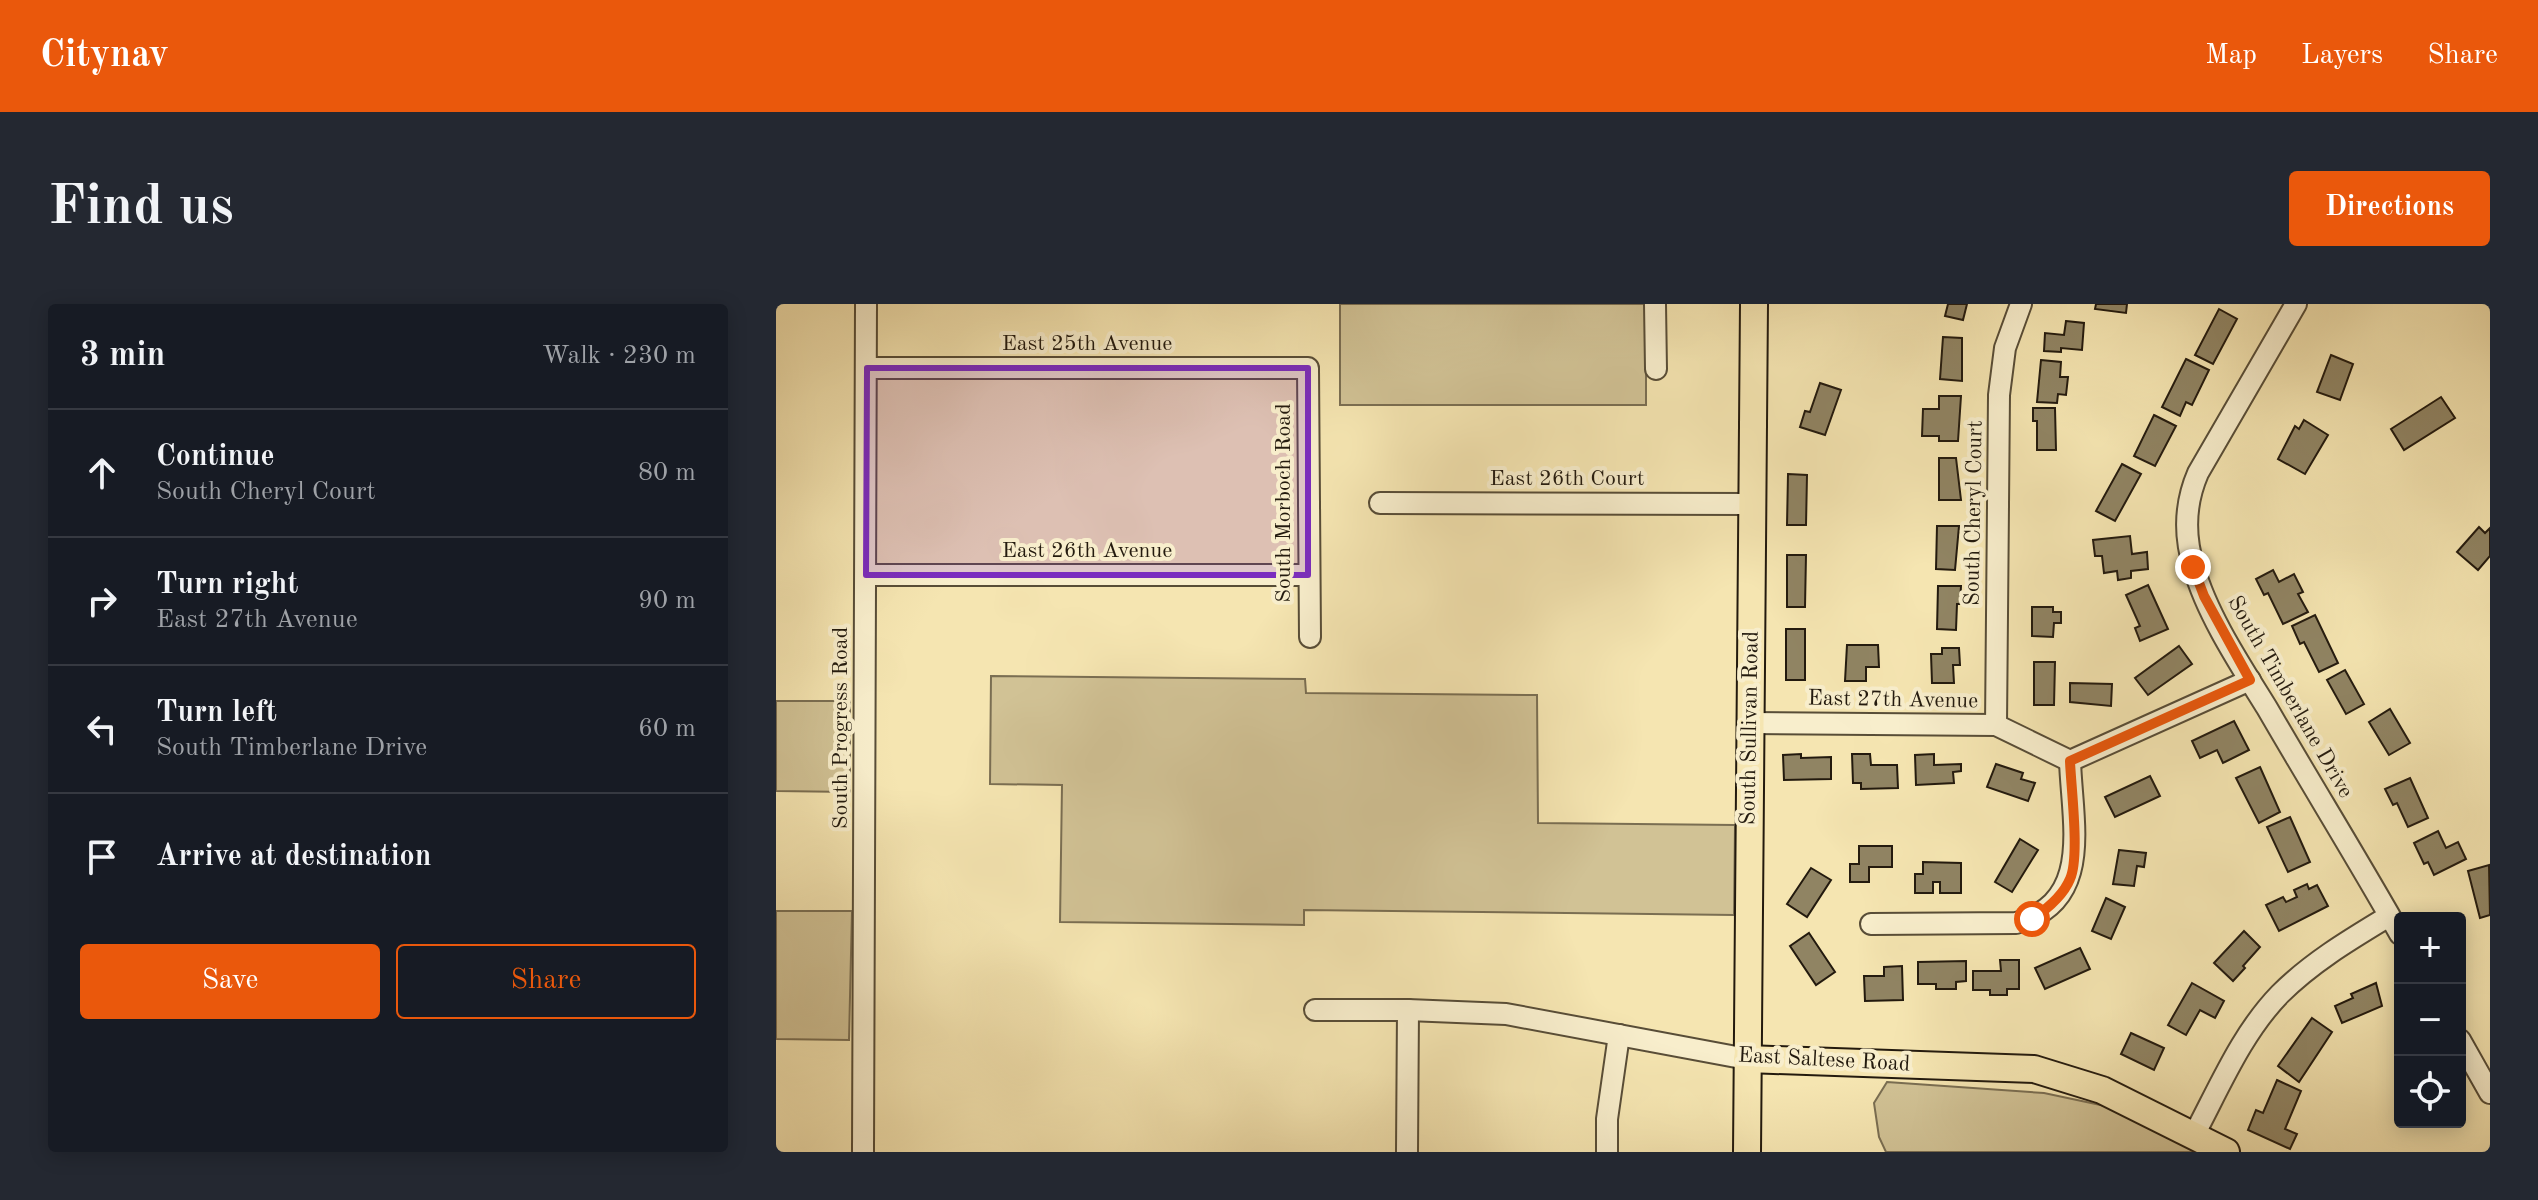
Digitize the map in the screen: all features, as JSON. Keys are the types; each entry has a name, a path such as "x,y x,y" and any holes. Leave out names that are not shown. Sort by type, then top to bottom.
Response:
{"main road":[{"name":"South Sullivan Road","path":"1747,1152 1754,304"},
{"name":"East Saltese Road","path":"1747,1059 2034,1069 2102,1090 2226,1152"}],"street":[{"name":"South Progress Road","path":"863,1152 866,304"},
{"path":"1655,304 1656,369"},
{"name":"South Cheryl Court","path":"1996,725 2000,383 2005,348 2021,304"},
{"name":"South Timberlane Drive","path":"2296,304 2190,491 2187,512 2193,567 2204,596 2250,680 2394,924"},
{"name":"East 25th Avenue","path":"867,368 1308,368"},
{"name":"South Morboch Road","path":"1308,368 1310,637"},
{"name":"East 26th Court","path":"1380,503 1753,504"},
{"name":"East 26th Avenue","path":"866,575 1308,575"},
{"path":"1871,924 2016,923 2032,919 2064,889 2074,865 2070,761 2250,680"},
{"name":"East 27th Avenue","path":"1750,723 1996,725 2070,761"},
{"path":"2194,1135 2237,1052 2280,994 2337,947 2389,916"},
{"name":"East Saltese Road","path":"1315,1010 1506,1014 1747,1059"},
{"path":"1407,1152 1408,1010"},
{"path":"1607,1152 1607,1119 1619,1035"},
{"path":"2466,1051 2490,1093"}],"highlighted area":[{"path":"867,368 1308,368 1308,575 866,575"}],"shaded area":[{"path":"1340,304 1646,304 1646,405 1340,405"},
{"path":"991,676 1305,679 1306,693 1537,695 1538,823 1735,825 1734,915 1304,910 1304,925 1060,922 1062,785 990,784"},
{"path":"776,701 850,701 850,792 776,791"},
{"path":"776,911 852,911 849,1040 776,1039"},
{"path":"1887,1082 2044,1093 2124,1110 2201,1152 1886,1152 1879,1137 1874,1103"}],"building":[{"path":"1948,304 1967,304 1963,320 1945,316"},
{"path":"2096,304 2127,304 2126,313 2095,309"},
{"path":"2219,309 2237,319 2213,364 2195,355"},
{"path":"2066,321 2084,323 2082,350 2061,348 2061,352 2044,351 2045,333 2064,335"},
{"path":"1943,337 1962,338 1962,381 1940,379"},
{"path":"2331,355 2353,364 2340,400 2317,392"},
{"path":"2186,359 2209,370 2192,405 2186,402 2180,416 2162,407"},
{"path":"2041,360 2061,362 2060,377 2068,377 2066,395 2058,394 2057,403 2037,402"},
{"path":"1820,383 1841,390 1825,435 1800,427 1805,411 1810,412"},
{"path":"1939,396 1961,396 1958,441 1939,441 1939,436 1922,436 1923,409 1939,409"},
{"path":"2441,397 2455,418 2404,450 2391,429"},
{"path":"2033,408 2055,408 2056,450 2037,450 2037,421 2033,421"},
{"path":"2154,415 2176,426 2155,466 2134,456"},
{"path":"2304,420 2328,435 2305,474 2278,459 2295,426 2299,429"},
{"path":"1939,458 1956,458 1961,500 1939,500"},
{"path":"2122,464 2141,474 2115,521 2096,511"},
{"path":"1788,474 1807,475 1806,525 1787,525"},
{"path":"1937,526 1959,526 1955,570 1936,569"},
{"path":"2479,527 2485,533 2490,528 2490,556 2478,570 2457,552"},
{"path":"2130,536 2132,554 2147,552 2148,569 2131,571 2131,578 2118,580 2117,571 2104,573 2102,556 2095,556 2093,540"},
{"path":"1787,555 1806,555 1805,607 1787,607"},
{"path":"2273,570 2279,582 2294,574 2303,592 2298,594 2308,612 2283,624 2268,593 2264,595 2256,579"},
{"path":"2148,585 2168,629 2140,641 2135,628 2140,626 2126,595"},
{"path":"1938,586 1961,586 1956,630 1937,629"},
{"path":"2032,607 2053,607 2053,612 2061,612 2061,623 2054,623 2053,637 2032,636"},
{"path":"2315,615 2338,663 2319,672 2292,626"},
{"path":"1786,629 1805,629 1805,680 1786,680"},
{"path":"1847,645 1878,645 1879,667 1866,667 1866,681 1845,681"},
{"path":"2179,646 2192,664 2148,695 2135,678"},
{"path":"1942,648 1959,648 1960,665 1953,665 1954,683 1932,683 1931,654 1942,654"},
{"path":"2034,662 2055,662 2054,705 2034,705"},
{"path":"2345,670 2364,704 2346,714 2327,680"},
{"path":"2070,683 2112,684 2111,706 2070,702"},
{"path":"2390,709 2410,743 2389,755 2369,722"},
{"path":"2234,721 2249,750 2223,763 2217,750 2200,758 2192,741"},
{"path":"1801,754 1801,758 1831,757 1831,779 1784,780 1783,755"},
{"path":"1852,754 1870,754 1871,765 1897,765 1898,788 1861,789 1861,783 1853,783"},
{"path":"1934,754 1934,765 1961,764 1961,771 1953,772 1954,783 1916,785 1915,755"},
{"path":"1996,764 2023,773 2021,779 2035,783 2028,801 1987,787"},
{"path":"2260,767 2280,812 2259,823 2236,778"},
{"path":"2150,776 2160,796 2115,817 2105,797"},
{"path":"2410,778 2428,818 2408,827 2397,803 2393,805 2385,789"},
{"path":"2290,817 2310,862 2288,872 2267,827"},
{"path":"2438,831 2446,848 2458,842 2466,859 2434,875 2428,862 2424,864 2414,843"},
{"path":"2020,839 2038,850 2012,892 1995,882"},
{"path":"1859,846 1892,846 1892,867 1869,867 1869,882 1850,882 1850,864 1859,864"},
{"path":"2119,850 2146,853 2144,867 2137,866 2134,886 2113,884"},
{"path":"1923,862 1961,863 1961,893 1940,893 1940,882 1933,882 1933,893 1915,893 1915,874 1923,874"},
{"path":"2489,865 2490,915 2480,918 2468,871"},
{"path":"1811,868 1831,880 1807,917 1787,904"},
{"path":"2307,884 2309,889 2317,885 2328,906 2279,931 2266,905 2283,897 2286,902 2297,897 2294,890"},
{"path":"2106,898 2125,907 2111,939 2092,931"},
{"path":"2244,931 2260,947 2233,981 2214,963"},
{"path":"1809,933 1835,972 1816,985 1790,946"},
{"path":"2080,948 2090,969 2045,989 2035,968"},
{"path":"2000,960 2019,960 2019,989 2007,989 2007,995 1990,995 1990,990 1973,990 1973,971 2001,971"},
{"path":"1966,961 1966,981 1956,982 1956,989 1936,989 1936,984 1918,984 1918,962"},
{"path":"1902,966 1903,1000 1865,1001 1864,976 1884,976 1884,967"},
{"path":"2192,983 2224,1001 2215,1018 2200,1010 2186,1035 2168,1025"},
{"path":"2376,983 2382,1006 2342,1023 2335,1006 2353,998 2351,994"},
{"path":"2312,1018 2332,1032 2299,1082 2278,1066"},
{"path":"2131,1033 2164,1048 2154,1070 2121,1054"},
{"path":"2277,1080 2301,1091 2285,1129 2297,1134 2290,1149 2248,1130 2256,1110 2263,1113"}],"route":[{"path":"2032,919 2055,900 2071,878 2074,865 2070,761 2250,680 2204,596 2193,567"}]}
